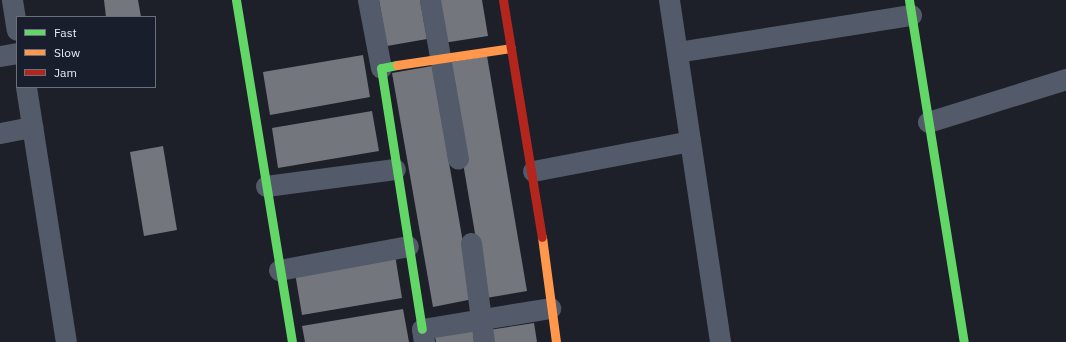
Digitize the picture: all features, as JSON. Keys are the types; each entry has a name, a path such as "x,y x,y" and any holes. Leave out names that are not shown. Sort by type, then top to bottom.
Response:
{"street":[{"path":"12,0 16,24"},
{"path":"236,0 292,342"},
{"path":"368,0 381,68 395,169 423,335 481,318 550,308"},
{"path":"430,0 458,159"},
{"path":"503,0 532,171 550,308 556,342"},
{"path":"669,0 720,342"},
{"path":"677,52 910,7 964,342"},
{"path":"381,68 511,48"},
{"path":"0,56 16,53"},
{"path":"928,122 1066,79"},
{"path":"26,88 66,342"},
{"path":"0,133 32,127"},
{"path":"532,171 690,141"},
{"path":"266,186 395,169"},
{"path":"471,243 484,342"},
{"path":"279,270 408,246"}],"building":[{"path":"104,0 138,0 141,16 106,16"},
{"path":"379,0 420,0 427,39 387,46"},
{"path":"436,0 482,0 488,36 443,43"},
{"path":"363,55 370,97 270,115 263,72"},
{"path":"487,56 527,291 486,298 446,63"},
{"path":"432,66 473,299 433,307 392,73"},
{"path":"372,111 379,151 278,168 272,128"},
{"path":"163,146 177,230 144,236 130,152"},
{"path":"395,255 402,298 302,315 295,273"},
{"path":"403,309 409,342 305,342 302,326"},
{"path":"534,323 537,342 491,342 489,330"},
{"path":"473,331 474,342 436,342 435,337"}],"traffic: fast":[{"path":"236,0 292,342"},
{"path":"909,0 964,342"},
{"path":"397,65 381,68 422,329"}],"traffic: slow":[{"path":"397,65 511,48"},
{"path":"542,237 556,342"}],"traffic: jam":[{"path":"503,0 542,237"}]}
